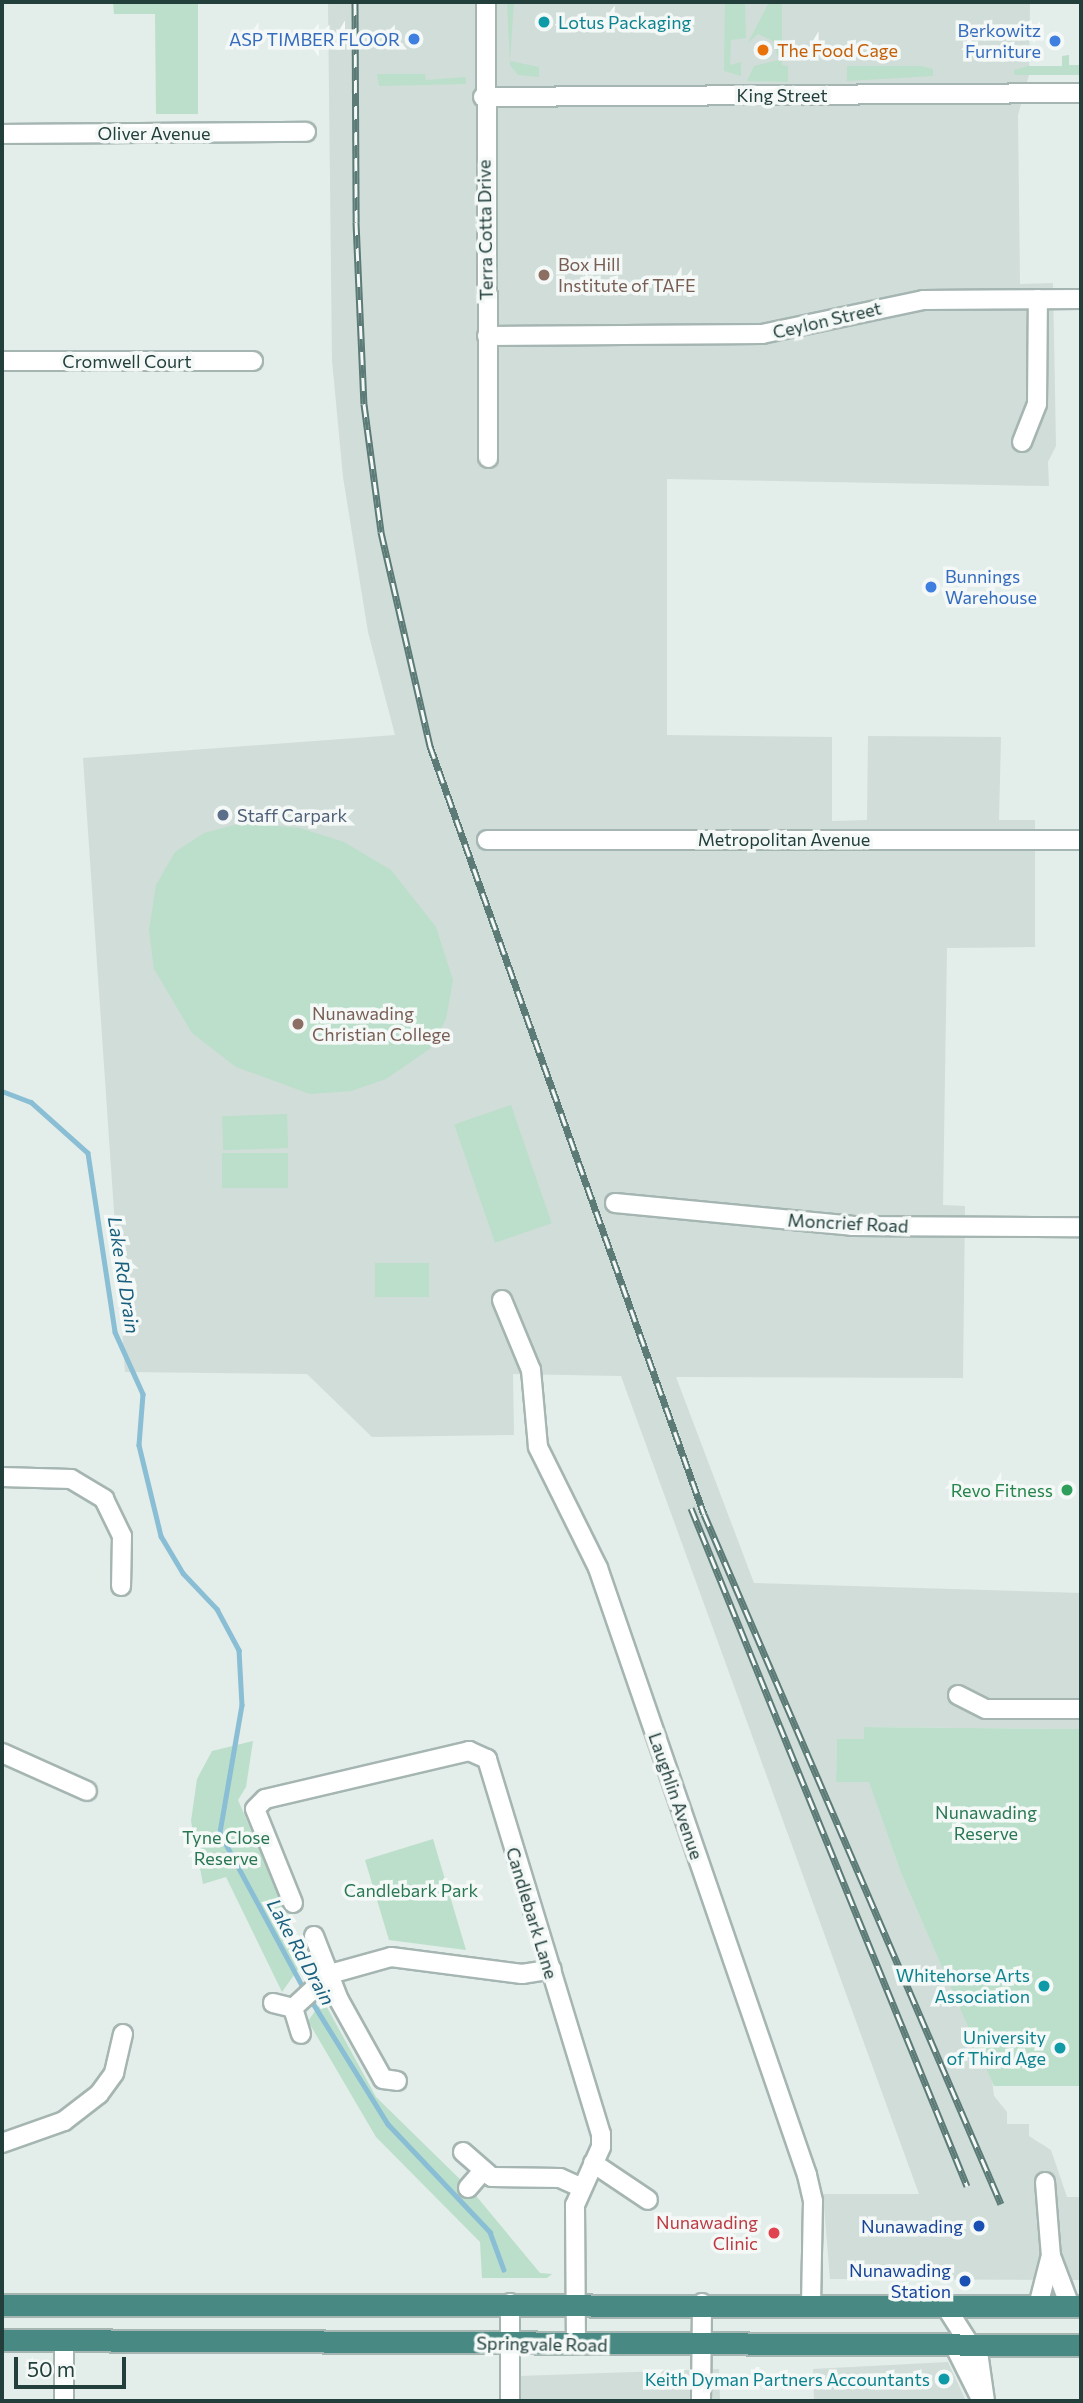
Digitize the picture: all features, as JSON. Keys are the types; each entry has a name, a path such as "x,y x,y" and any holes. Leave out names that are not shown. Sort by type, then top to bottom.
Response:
{"highway":[{"path":"2,2305 811,2302 1075,2306"},
{"name":"Springvale Road","path":"2,2340 1081,2345"}],"street":[{"name":"Terra Cotta Drive","path":"486,2 483,97 488,458"},
{"name":"King Street","path":"483,97 1081,93"},
{"name":"Oliver Avenue","path":"2,134 306,132"},
{"path":"1022,442 1037,404 1038,299"},
{"name":"Ceylon Street","path":"487,336 762,334 923,300 1081,299"},
{"name":"Cromwell Court","path":"2,361 253,361"},
{"name":"Metropolitan Avenue","path":"487,840 1081,840"},
{"name":"Moncrief Road","path":"615,1203 852,1226 1081,1227"},
{"name":"Laughlin Avenue","path":"502,1300 531,1370 538,1447 598,1568 807,2175 813,2201 811,2302"},
{"path":"2,1477 71,1479 104,1499 122,1536 121,1586"},
{"path":"958,1695 986,1709 1081,1709"},
{"name":"Candlebark Lane","path":"293,1903 252,1801 469,1751 482,1753 552,1969 601,2134 593,2163 580,2186 575,2205 576,2344"},
{"path":"2,1753 87,1791"},
{"path":"314,1933 330,1974 386,2083"},
{"path":"273,2003 302,1999 330,1974 374,1959 408,1956 522,1974 552,1969"},
{"path":"301,2034 302,1999"},
{"path":"2,2143 64,2121 99,2094 114,2073 123,2034"},
{"path":"463,2151 481,2174 560,2178 580,2186"},
{"path":"593,2163 648,2200"},
{"path":"468,2188 481,2174"},
{"path":"1038,2306 1051,2256 1045,2182"},
{"path":"1051,2256 1075,2306"},
{"path":"509,2303 510,2401"},
{"path":"701,2401 702,2303"},
{"path":"944,2304 961,2343 983,2370 984,2401"},
{"path":"64,2340 64,2401"}],"shaded area":[{"path":"328,2 1030,2 1029,75 1018,115 1020,284 1053,283 1056,446 1048,462 1049,486 667,479 667,735 832,737 832,821 867,820 868,736 1001,737 999,820 1035,820 1035,947 947,948 943,1205 965,1206 963,1378 676,1377 754,1583 1081,1593 1081,1729 865,1727 864,1739 837,1740 836,1781 869,1781 901,1873 992,2079 994,2096 1007,2112 1007,2124 1029,2124 1029,2136 1051,2150 1067,2197 1081,2197 1081,2280 830,2279 823,2194 919,2194 621,1376 513,1374 514,1435 372,1437 307,1374 125,1372 83,758 395,735 368,632 343,477 332,360"},
{"path":"948,2362 966,2401 814,2401 813,2369"},
{"path":"719,2369 720,2401 520,2401 519,2376"}],"green space":[{"path":"113,2 198,2 198,114 156,114 155,14 114,14"},
{"path":"507,2 514,2 510,61 539,67 539,77 518,75 510,65"},
{"path":"725,2 745,2 746,38 731,40 730,65 741,62 741,76 724,71"},
{"path":"769,2 782,2 782,65 788,66 788,82 747,81 754,66 779,60 773,41 758,34 748,43"},
{"path":"1069,55 1069,65 1081,65 1081,75 1014,75 1014,70 1028,66 1062,66 1062,56"},
{"path":"847,66 921,66 933,69 933,76 847,81"},
{"path":"377,74 425,74 426,80 466,77 466,84 379,86"},
{"path":"242,823 300,828 344,842 391,870 436,927 453,980 446,1019 431,1048 386,1079 351,1091 310,1094 236,1067 192,1033 154,969 149,930 156,885 175,852 204,833"},
{"path":"511,1105 552,1223 495,1243 454,1125"},
{"path":"287,1114 288,1148 223,1150 222,1116"},
{"path":"222,1153 288,1153 288,1188 222,1188"},
{"path":"375,1263 429,1263 429,1297 375,1297"},
{"name":"Nunawading Reserve","path":"864,1727 1081,1729 1081,2086 994,2086 901,1873 869,1782 836,1782 837,1739 864,1739"},
{"name":"Tyne Close Reserve","path":"253,1741 246,1787 238,1800 306,1958 282,1992 226,1877 203,1884 191,1821 197,1779 212,1751"},
{"name":"Candlebark Park","path":"433,1839 466,1950 389,1940 365,1860"},
{"path":"323,2000 376,2097 472,2191 540,2273 552,2274 547,2278 482,2278 480,2242 376,2137 308,2021"}],"waterway":[{"name":"Lake Rd Drain","path":"2,1091 31,1102 88,1153 115,1332 143,1394 139,1445 161,1536 183,1573 217,1609 239,1650 242,1705 220,1833 304,1989"},
{"name":"Lake Rd Drain","path":"311,2000 388,2124 490,2232 504,2270"}],"railway":[{"path":"355,2 356,222 364,404 381,532 430,746 704,1514 1001,2204"},
{"path":"691,1508 967,2186"}],"place":[{"name":"Lotus Packaging","path":"544,22"},
{"name":"ASP TIMBER FLOOR","path":"414,39"},
{"name":"Berkowitz Furniture","path":"1055,41"},
{"name":"The Food Cage","path":"763,50"},
{"name":"Box Hill Institute of TAFE","path":"544,275"},
{"name":"Bunnings Warehouse","path":"931,587"},
{"name":"Staff Carpark","path":"223,815"},
{"name":"Nunawading Christian College","path":"298,1024"},
{"name":"Revo Fitness","path":"1067,1490"},
{"name":"Whitehorse Arts Association","path":"1044,1986"},
{"name":"University of Third Age","path":"1060,2048"},
{"name":"Nunawading","path":"979,2226"},
{"name":"Nunawading Clinic","path":"774,2233"},
{"name":"Nunawading Station","path":"965,2281"},
{"name":"Keith Dyman Partners Accountants","path":"944,2379"}]}
